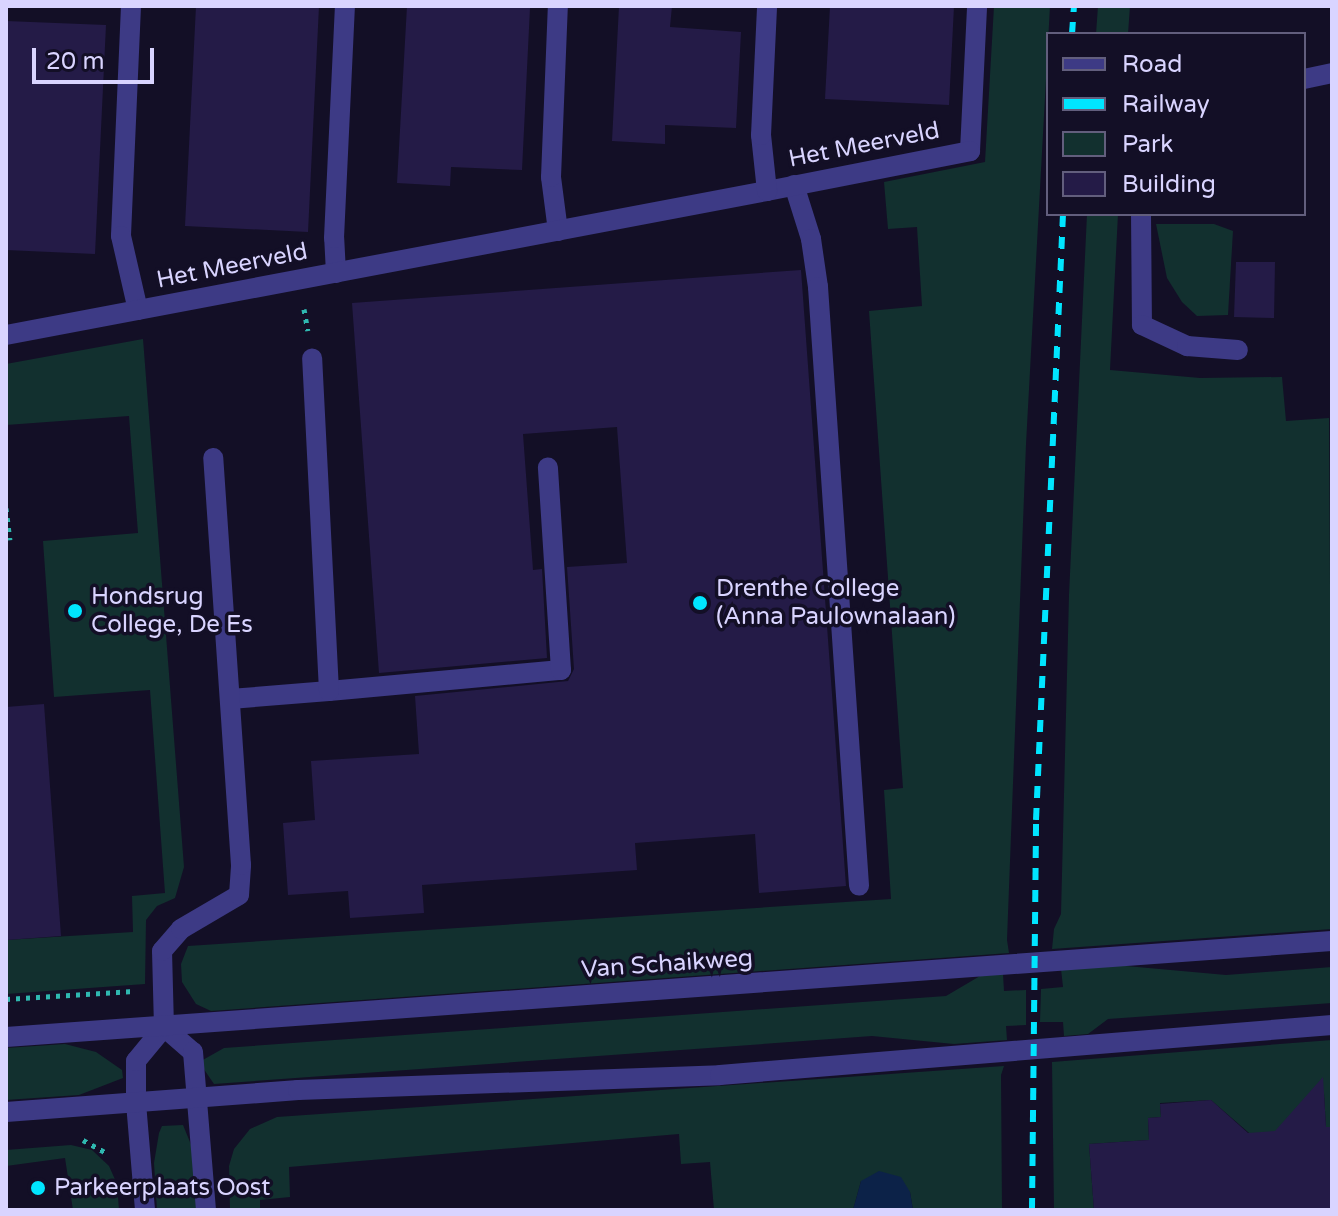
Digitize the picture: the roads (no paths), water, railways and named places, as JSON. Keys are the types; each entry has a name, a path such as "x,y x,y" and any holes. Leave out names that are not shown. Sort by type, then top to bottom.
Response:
{"street":[{"name":"Het Meerveld","path":"131,6 121,236 138,310"},
{"name":"Het Meerveld","path":"336,273 334,238 345,6"},
{"path":"558,6 551,177 558,231"},
{"name":"Het Meerveld","path":"767,6 761,135 767,191"},
{"name":"Het Meerveld","path":"6,335 970,151 977,6"},
{"path":"1306,79 1332,73"},
{"path":"794,185 811,239 818,287 859,886"},
{"path":"1141,216 1142,325 1187,346 1238,350"},
{"path":"312,358 329,691"},
{"path":"145,1210 136,1103 136,1061 164,1027 162,951 181,929 239,895 241,865 213,458"},
{"path":"230,699 561,670 548,467"},
{"name":"Van Schaikweg","path":"6,1037 1332,941"},
{"path":"6,1112 298,1090 720,1075 1332,1025"},
{"path":"164,1027 193,1052 206,1210"}],"water":[{"path":"879,1171 901,1177 910,1192 913,1210 853,1210 861,1181"}],"railway":[{"path":"1072,32 1074,6"},
{"path":"1032,1210 1036,820 1063,216"}],"place":[{"name":"Drenthe College (Anna Paulownalaan)","path":"700,603"},
{"name":"Hondsrug College, De Es","path":"75,611"},
{"name":"Parkeerplaats Oost","path":"38,1188"}]}
